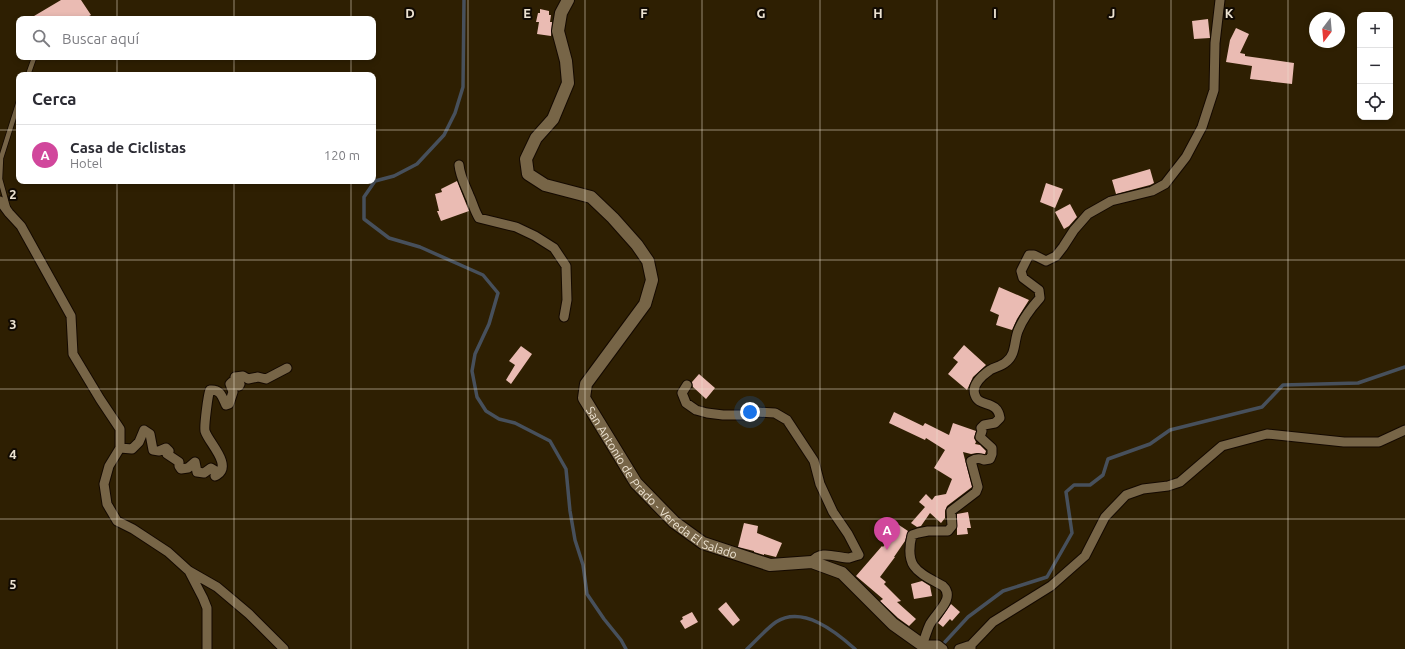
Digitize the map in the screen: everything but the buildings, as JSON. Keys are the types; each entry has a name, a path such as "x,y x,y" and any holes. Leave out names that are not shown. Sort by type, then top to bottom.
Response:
{"street":[{"name":"San Antonio de Prado - Vereda El Salado","path":"568,0 560,13 558,31 566,61 568,83 553,119 536,138 526,159 528,174 545,185 591,196 637,245 648,261 652,280 645,304 586,384 584,398 636,483 674,522 703,543 770,565 812,562 842,573 893,624 925,647"},
{"path":"943,649 938,645 925,647 930,624 946,602 948,593 943,586 918,572 911,560 910,546 912,535 928,531 948,531 952,526 951,511 976,492 978,488 971,461 980,458 984,460 990,459 992,448 980,437 982,431 981,428 984,425 995,423 1000,418 999,413 992,405 979,401 974,395 974,388 976,383 990,370 1006,362 1012,356 1018,331 1028,311 1040,298 1039,290 1023,278 1021,271 1030,255 1034,255 1046,261 1056,256 1074,230 1088,214 1110,201 1152,191 1166,184 1186,157 1202,127 1214,90 1215,43 1220,0"},
{"path":"459,165 461,177 470,196 473,209 479,218 516,227 535,236 554,248 559,254 566,266 567,300 564,317"},
{"path":"0,201 21,226 71,316 73,354 100,400 120,429 120,448 109,466 104,484 107,504 117,521 133,529 168,552 189,571 217,587 249,614 284,649"},
{"path":"120,448 132,449 139,442 144,430 150,434 153,450 159,451 166,448 168,451 167,454 179,462 181,469 188,468 195,462 197,472 204,472 211,468 216,471 215,476 222,471 222,466 219,454 205,432 204,420 210,390 219,391 226,405 229,404 233,392 230,384 232,382 239,386 240,384 235,377 243,376 248,379 258,377 266,379 287,368"},
{"path":"687,385 682,393 686,403 696,410 707,413 730,415 742,415 757,412 775,413 788,420 814,461 820,484 833,512 859,554 851,558 830,554 817,556 812,562"},
{"path":"959,649 971,647 993,622 1051,586 1085,556 1105,517 1126,495 1143,489 1168,486 1180,482 1222,446 1267,434 1344,442 1379,442 1405,430"},
{"path":"189,571 207,608 207,649"}],"lane":[{"path":"29,72 33,60"},
{"path":"9,213 0,179 1,158 16,110"}],"waterway":[{"path":"376,181 394,176 417,164 444,135 455,113 463,87 464,0"},
{"path":"373,184 364,197 364,219 389,238 420,247 483,275 498,293 489,324 475,354 472,371 477,397 486,411 499,419 515,423 550,441 566,469 570,511 575,540 583,565 587,594 626,649"},
{"path":"945,642 968,617 1003,591 1047,577 1072,533 1066,492 1074,485 1090,485 1103,475 1108,459 1150,444 1170,430 1262,407 1283,385 1358,383 1405,367"},
{"path":"747,649 776,622 786,618 797,617 808,619 829,629 855,649"}],"place":[{"name":"Casa de Ciclistas","path":"887,550"}]}
